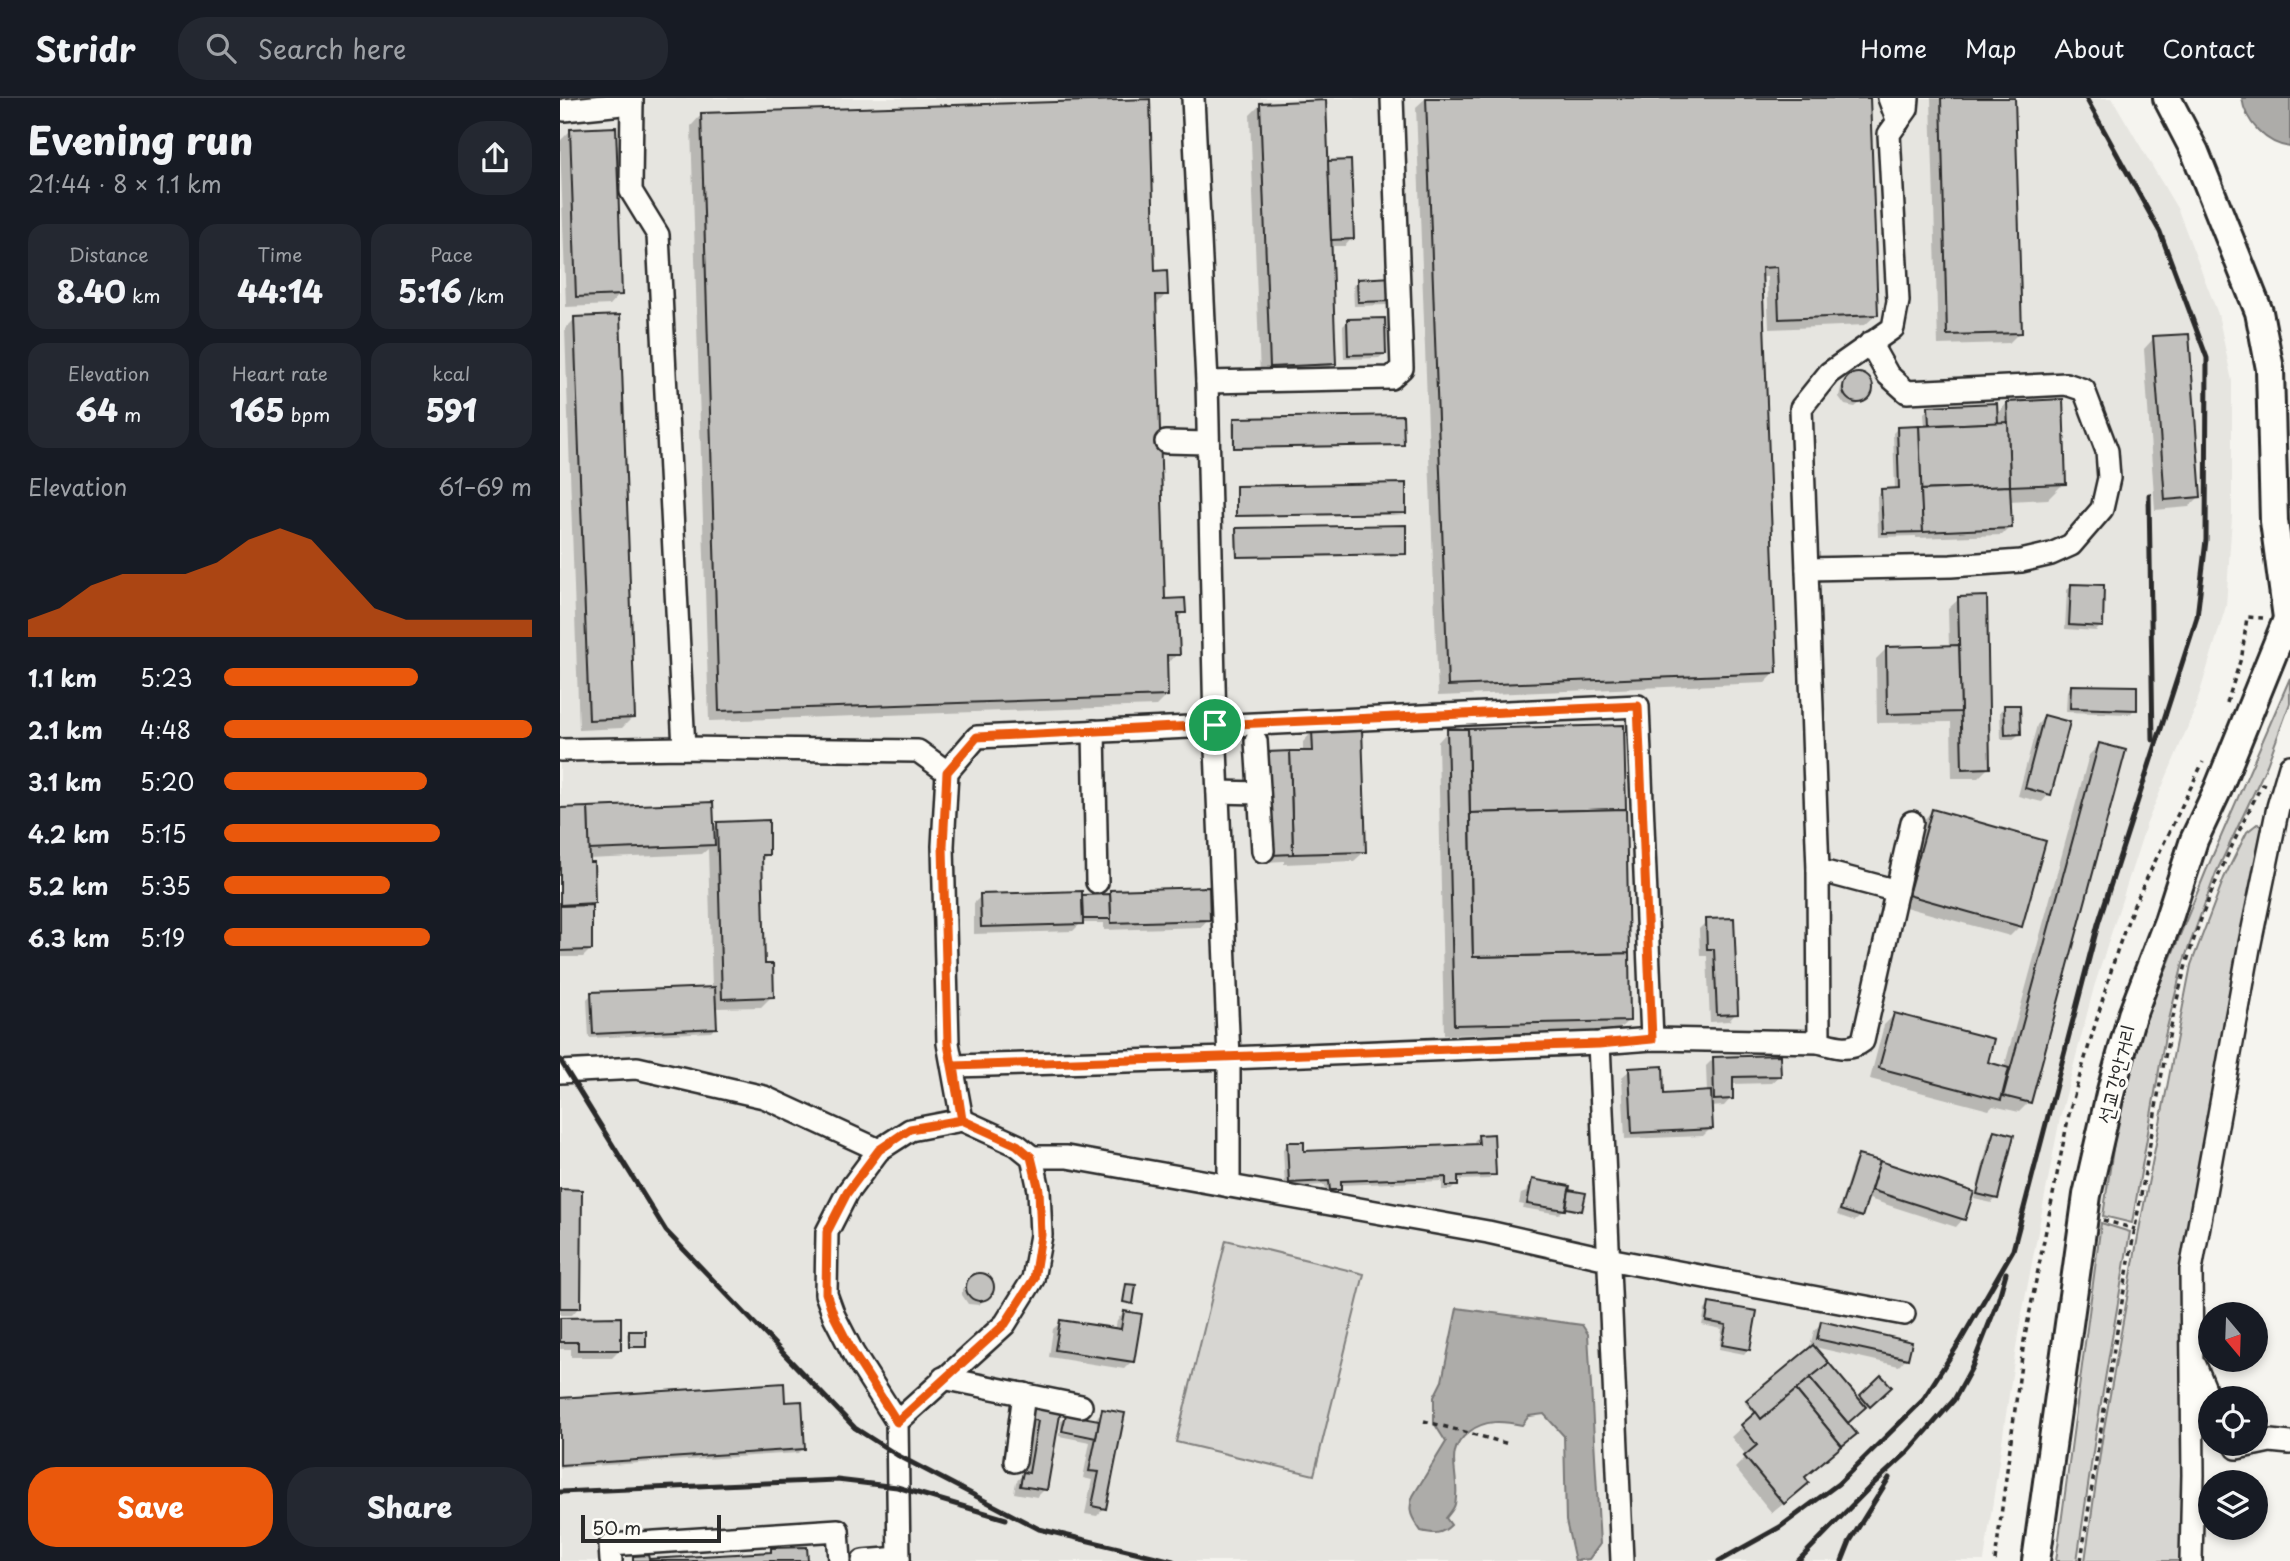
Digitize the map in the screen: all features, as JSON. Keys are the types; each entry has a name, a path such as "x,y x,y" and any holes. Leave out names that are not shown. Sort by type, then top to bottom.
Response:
{"main road":[{"path":"2167,98 2195,152 2259,312 2270,369 2274,522 2289,617"},
{"name":"선교강안거리","path":"2036,1561 2087,1195 2110,1094 2132,1015 2168,921 2194,840 2289,617"}],"lane":[{"path":"1193,98 1207,383 1215,725 1229,1058 1229,1186"},
{"path":"1207,383 1391,378 1402,368 1392,98"},
{"path":"1889,98 1898,122"},
{"path":"1819,1042 1818,870 1801,408 1829,373 1893,328 1898,301 1889,134 1907,109 1908,98"},
{"path":"564,110 632,101 631,191 658,235 684,748"},
{"path":"1807,569 1951,566 2021,561 2051,554 2070,545 2102,509 2109,478 2108,451 2084,390 2066,384 1907,392 1888,375 1870,343"},
{"path":"1166,442 1207,443"},
{"path":"962,1120 948,1044 944,873 947,772 977,737 1638,706 1652,1039"},
{"path":"1094,731 1097,882"},
{"path":"1256,741 1264,851"},
{"path":"560,750 684,748 918,751 947,772"},
{"path":"2191,1561 2191,1270 2249,948 2287,776"},
{"path":"1218,792 1259,793"},
{"path":"954,1066 1599,1044 1652,1039 1819,1042 1841,1048 1854,1048 1863,1041 1867,1033 1912,822"},
{"path":"1818,870 1897,891"},
{"path":"1599,1044 1622,1561"},
{"path":"560,1072 637,1068 764,1097 879,1150"},
{"path":"863,1561 899,1560 897,1422 853,1353 834,1316 826,1293 827,1232 847,1193 879,1150 910,1129 962,1120 1017,1145 1031,1157 1039,1190 1041,1235 1034,1279 1005,1324 897,1422"},
{"path":"1031,1157 1067,1157 1488,1232 1608,1259 1904,1314"},
{"path":"2191,1355 2204,1386"},
{"path":"943,1378 1081,1406"},
{"path":"1015,1461 1024,1395"},
{"path":"2268,1441 2290,1443"},
{"path":"611,1561 610,1545 838,1530 840,1561"}],"path":[{"path":"2081,1561 2098,1438 2170,1037 2186,964 2218,873 2262,784 2287,776"},
{"path":"2096,1219 2135,1229"},
{"path":"1424,1421 1509,1444"}],"shaded area":[{"path":"560,98 2112,98 2178,210 2218,314 2232,381 2232,517 2226,606 2194,712 2146,825 2094,987 2060,1118 2018,1335 1984,1561 560,1561"},
{"path":"2242,98 2290,98 2290,147 2265,137 2258,130 2247,115"},
{"path":"2290,678 2290,703 2267,765 2216,873 2183,963 2165,1036 2132,1223 2103,1216 2122,1088 2147,1016 2206,871"},
{"path":"2257,824 2263,825 2242,928 2183,1266 2183,1561 2085,1561 2102,1440 2140,1225 2191,965 2224,878 2247,832"},
{"path":"2101,1223 2130,1232 2077,1561 2056,1561"},
{"path":"1226,1240 1364,1274 1314,1475 1176,1442"},
{"path":"1457,1308 1582,1325 1588,1334 1600,1544 1589,1559 1575,1561 1566,1521 1564,1436 1544,1414 1529,1416 1522,1425 1494,1422 1469,1432 1456,1448 1454,1457 1456,1494 1454,1506 1446,1518 1451,1525 1441,1532 1426,1532 1421,1531 1413,1518 1410,1506 1413,1496 1446,1442 1434,1423 1434,1397 1442,1381"}],"building":[{"path":"1426,98 1870,98 1878,315 1779,319 1777,267 1762,268 1777,673 1448,686"},
{"path":"1941,98 2015,98 2022,333 1947,335"},
{"path":"1150,99 1155,271 1167,270 1168,295 1156,295 1165,599 1185,598 1186,613 1178,613 1180,655 1167,655 1168,696 719,711 701,113"},
{"path":"1326,100 1336,364 1270,367 1260,103"},
{"path":"616,127 622,295 576,297 570,129"},
{"path":"1351,160 1354,239 1331,240 1328,161"},
{"path":"1393,277 1394,301 1358,302 1357,279"},
{"path":"620,315 635,718 589,720 574,317"},
{"path":"1385,318 1386,354 1348,355 1347,319"},
{"path":"2189,334 2201,497 2165,500 2153,336"},
{"path":"1858,373 1869,377 1873,388 1869,399 1858,403 1847,399 1843,388 1847,377"},
{"path":"2063,399 2066,484 2010,486 2007,402"},
{"path":"1997,403 1998,423 1929,425 1928,406"},
{"path":"1403,415 1404,445 1234,448 1234,418"},
{"path":"2008,422 2010,486 1921,490 1919,426"},
{"path":"1919,426 1923,532 1883,533 1881,489 1899,488 1897,427"},
{"path":"1406,483 1406,513 1236,516 1236,486"},
{"path":"2010,486 2012,528 1923,532 1921,490"},
{"path":"1406,525 1406,554 1237,557 1236,528"},
{"path":"2071,584 2104,585 2103,627 2069,625"},
{"path":"1987,596 1990,768 1962,769 1958,597"},
{"path":"1959,645 1961,712 1887,714 1886,647"},
{"path":"2071,685 2137,686 2137,710 2070,708"},
{"path":"2004,705 2020,705 2021,734 2005,735"},
{"path":"2044,715 2070,722 2051,795 2025,788"},
{"path":"1624,725 1626,809 1470,813 1468,729"},
{"path":"1362,728 1366,852 1293,854 1290,751 1313,751 1312,730"},
{"path":"1447,729 1468,729 1473,957 1629,953 1630,1021 1454,1025"},
{"path":"2099,743 2126,750 2031,1103 2003,1096"},
{"path":"1290,751 1293,854 1271,855 1267,752"},
{"path":"713,802 715,845 589,850 588,807"},
{"path":"588,807 595,903 560,905 560,808"},
{"path":"1626,809 1629,953 1473,957 1470,813"},
{"path":"1932,809 2046,841 2022,927 1908,895"},
{"path":"769,820 769,855 762,855 765,964 773,964 774,997 722,999 717,822"},
{"path":"1209,887 1210,920 1111,923 1110,890"},
{"path":"1082,891 1083,924 981,927 980,894"},
{"path":"1110,894 1111,919 1083,919 1082,895"},
{"path":"592,905 592,950 560,951 560,906"},
{"path":"1734,918 1738,1014 1717,1015 1714,949 1707,949 1706,919"},
{"path":"715,987 717,1028 593,1034 591,992"},
{"path":"1894,1013 1994,1039 1988,1062 2009,1068 2001,1100 1879,1068"},
{"path":"1780,1055 1781,1076 1733,1077 1733,1099 1714,1100 1713,1057"},
{"path":"1663,1066 1664,1094 1711,1091 1713,1129 1632,1133 1629,1068"},
{"path":"1994,1130 2014,1135 1998,1199 1977,1194"},
{"path":"1494,1134 1496,1175 1458,1176 1458,1186 1446,1186 1446,1177 1341,1181 1341,1190 1330,1190 1329,1181 1289,1183 1287,1142 1304,1142 1304,1151 1479,1144 1478,1135"},
{"path":"1858,1155 1880,1161 1862,1217 1840,1210"},
{"path":"1880,1161 1974,1192 1965,1220 1871,1190"},
{"path":"1532,1179 1570,1186 1565,1210 1527,1204"},
{"path":"560,1189 582,1190 581,1308 560,1308"},
{"path":"1569,1190 1586,1193 1582,1211 1566,1208"},
{"path":"980,1273 990,1277 994,1287 990,1297 980,1301 970,1297 966,1287 970,1277"},
{"path":"1126,1284 1136,1285 1133,1304 1123,1302"},
{"path":"1709,1303 1757,1311 1750,1350 1722,1345 1726,1325 1706,1321"},
{"path":"1124,1311 1142,1314 1134,1362 1055,1350 1060,1320 1121,1329"},
{"path":"621,1317 621,1350 578,1350 578,1342 560,1342 560,1318"},
{"path":"1821,1321 1912,1342 1908,1359 1817,1339"},
{"path":"629,1331 646,1331 646,1347 629,1347"},
{"path":"1813,1345 1829,1363 1761,1419 1746,1400"},
{"path":"1829,1363 1866,1407 1848,1423 1810,1378"},
{"path":"1881,1375 1892,1387 1870,1407 1860,1395"},
{"path":"1810,1378 1857,1434 1842,1446 1796,1390"},
{"path":"784,1383 785,1402 802,1401 805,1449 560,1465 560,1398"},
{"path":"1796,1390 1842,1446 1805,1477 1809,1483 1784,1504 1744,1456 1757,1445 1741,1425 1756,1412 1761,1419"},
{"path":"1034,1405 1061,1409 1047,1490 1020,1486 1023,1472 1029,1473 1038,1421 1032,1419"},
{"path":"1102,1409 1125,1413 1106,1509 1092,1506 1099,1472 1089,1471"},
{"path":"1066,1414 1099,1420 1096,1438 1062,1431"},
{"path":"807,1547 808,1561 633,1561 633,1556 648,1555 649,1559 771,1552 771,1548"}],"railway":[{"path":"1719,1561 1780,1527 1838,1484 1922,1401 2013,1250 2098,924 2197,617 2206,540 2207,358 2160,232 2086,98"},
{"path":"2149,495 2153,740"},
{"path":"560,1060 666,1231 855,1428 897,1455 1039,1529 1173,1561"},
{"path":"1798,1561 1908,1452 1954,1400 1972,1367 2006,1273"},
{"path":"1842,1561 1850,1541 1889,1478"},
{"path":"560,1492 837,1480 897,1487 1006,1519"}],"route":[{"path":"1215,725 977,737 947,772 943,846 948,1044 962,1120 1017,1145 1031,1157 1039,1190 1041,1235 1034,1279 1005,1324 897,1422 853,1353 834,1316 826,1293 827,1232 847,1193 879,1150 910,1129 962,1120 954,1066 1599,1044 1652,1039 1638,706 1215,725"}]}
